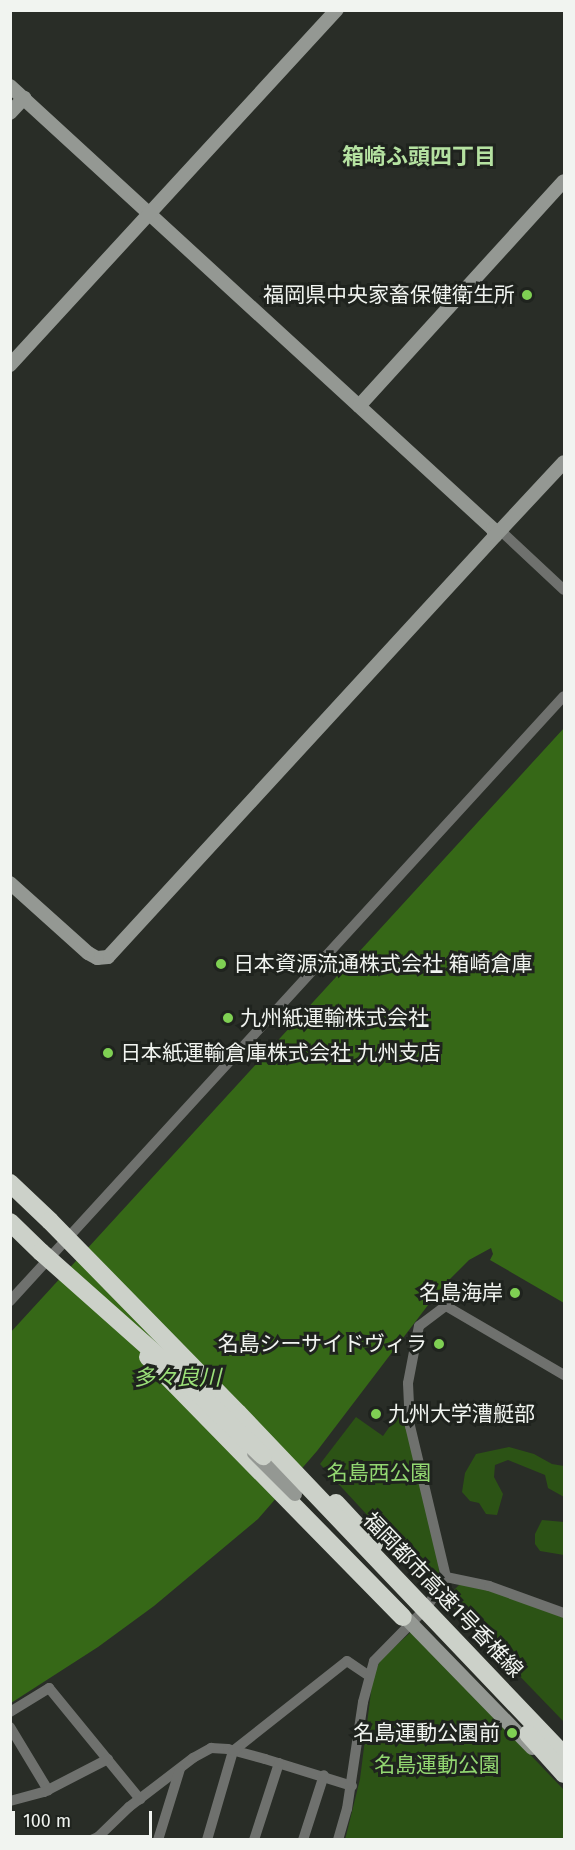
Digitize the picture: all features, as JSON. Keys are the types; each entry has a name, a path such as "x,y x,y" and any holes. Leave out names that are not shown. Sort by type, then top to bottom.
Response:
{"highway":[{"name":"福岡都市高速1号香椎線","path":"10,1183 52,1229 263,1439 564,1755"},
{"name":"福岡都市高速1号香椎線","path":"10,1222 55,1266 174,1370 297,1489 401,1596 564,1774"},
{"path":"52,1229 95,1255 300,1489 407,1620"},
{"path":"55,1266 300,1489 356,1524 413,1590"}],"street":[{"path":"10,365 151,215 337,10"},
{"path":"10,86 498,534 564,590"},
{"path":"10,113 24,98"},
{"path":"359,406 564,181"},
{"path":"10,883 88,953 97,958 108,957 564,462"},
{"path":"10,1301 14,1288 564,696"},
{"path":"10,1192 52,1229"},
{"path":"10,1216 300,1489"},
{"path":"338,1839 352,1786 369,1676 374,1661 407,1620 427,1607 446,1577 431,1488 410,1426 408,1383 419,1326 446,1305 564,1375"},
{"path":"446,1577 489,1586 564,1613"},
{"path":"413,1590 513,1698 564,1749"},
{"path":"407,1620 564,1782"},
{"path":"207,1839 233,1751 347,1661 369,1676"},
{"path":"10,1712 49,1688 140,1799"},
{"path":"10,1727 48,1790"},
{"path":"95,1839 140,1799 211,1748 233,1751 279,1763 352,1786"},
{"path":"10,1801 48,1790 108,1760"},
{"path":"254,1839 279,1763"},
{"path":"158,1839 180,1769"},
{"path":"303,1839 324,1776"}],"green space":[{"name":"名島西公園","path":"402,1409 438,1555 439,1574 432,1585 320,1464 356,1417 383,1436"},
{"path":"509,1447 534,1454 552,1464 564,1466 564,1497 548,1488 545,1475 508,1460 495,1465 494,1477 503,1494 497,1515 486,1514 479,1503 470,1501 462,1492 465,1473 476,1454"},
{"path":"542,1520 564,1522 564,1555 540,1551 535,1544 535,1534"},
{"path":"461,1583 487,1588 564,1616 564,1722 445,1599"},
{"name":"名島運動公園","path":"412,1631 564,1790 564,1839 345,1840 360,1779 373,1676 381,1659"}],"water":[{"name":"多々良川","path":"564,728 564,1303 490,1260 493,1254 491,1248 469,1260 441,1288 317,1451 258,1519 154,1606 98,1647 11,1703 10,1333"}],"place":[{"name":"福岡県中央家畜保健衛生所","path":"527,295"},
{"name":"日本資源流通株式会社 箱崎倉庫","path":"221,964"},
{"name":"九州紙運輸株式会社","path":"228,1018"},
{"name":"日本紙運輸倉庫株式会社 九州支店","path":"108,1053"},
{"name":"名島海岸","path":"515,1293"},
{"name":"名島シーサイドヴィラ","path":"439,1344"},
{"name":"九州大学漕艇部","path":"376,1414"},
{"name":"名島運動公園前","path":"512,1733"}],"district":[{"name":"箱崎ふ頭四丁目","path":"419,157"}]}
